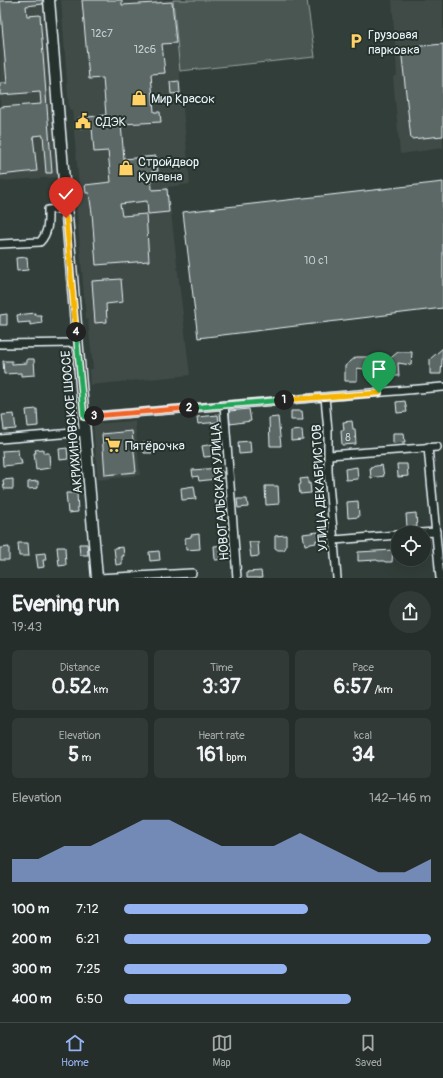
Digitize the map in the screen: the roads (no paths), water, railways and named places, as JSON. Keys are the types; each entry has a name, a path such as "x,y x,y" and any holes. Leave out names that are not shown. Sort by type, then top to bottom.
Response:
{"main road":[{"name":"АКРИХИНОВСКОЕ ШОССЕ","path":"49,0 97,578"}],"street":[{"path":"0,244 40,242 48,227 48,210 66,208"},
{"path":"0,344 77,343"},
{"path":"84,417 443,387"},
{"name":"УЛИЦА ДЕКАБРИСТОВ","path":"325,397 329,455 328,471 337,578"},
{"name":"НОВОГАЛЬСКАЯ УЛИЦА","path":"224,405 237,578"},
{"path":"0,439 85,432"},
{"path":"329,455 437,446"},
{"path":"428,447 440,578"},
{"path":"431,532 436,532"},
{"path":"334,540 391,536"},
{"path":"97,578 138,577 192,572"}],"place":[{"name":"Грузовая парковка","path":"356,41"},
{"name":"Мир Красок","path":"139,98"},
{"name":"СДЭК","path":"83,121"},
{"name":"Стройдвор Купавна","path":"126,168"},
{"name":"Пятёрочка","path":"113,445"}]}
